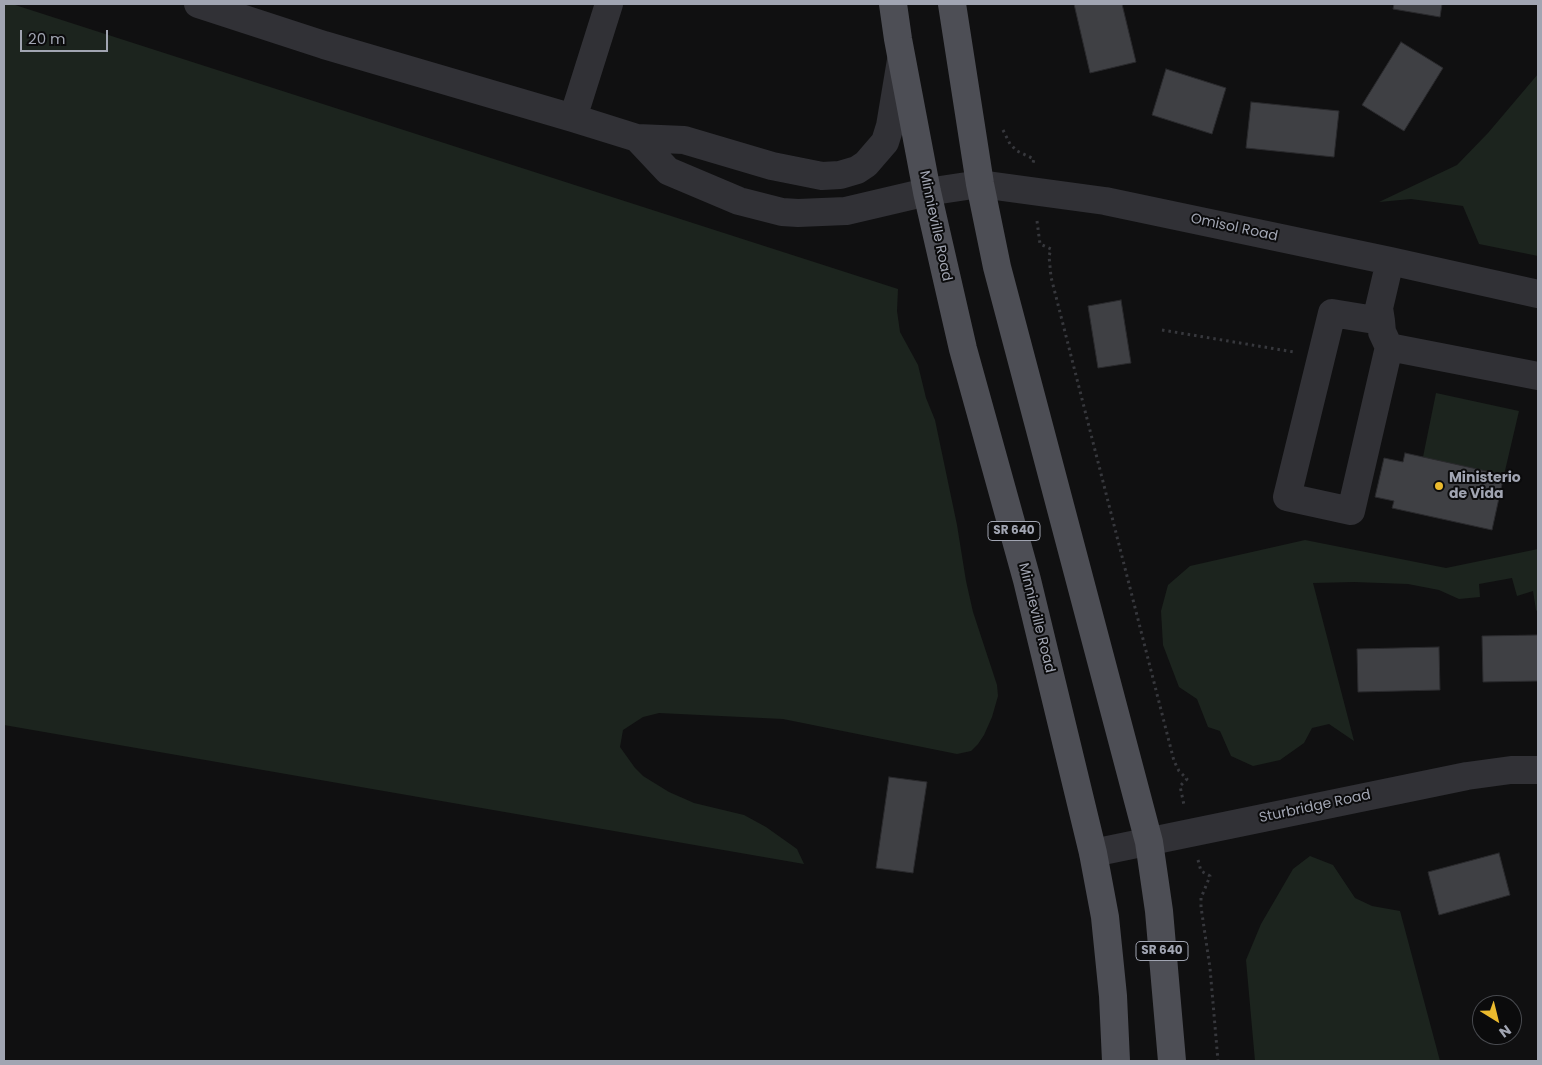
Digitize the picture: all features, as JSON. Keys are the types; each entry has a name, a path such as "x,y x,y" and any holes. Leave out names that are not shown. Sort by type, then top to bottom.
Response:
{"main road":[{"name":"Minnieville Road","path":"893,4 927,192 963,349 1027,580 1093,853 1105,916 1113,996 1116,1061"},
{"name":"SR 640","path":"952,4 980,184 998,267 1149,842 1158,911 1172,1061"}],"street":[{"path":"198,4 637,138 684,140 790,170 822,176 849,174 866,164 885,142 890,126 902,58"},
{"path":"573,118 609,4"},
{"name":"Omisol Road","path":"637,138 668,171 715,193 782,212 846,211 927,192 980,184 1106,201 1390,260 1538,294"},
{"path":"1380,321 1332,313 1286,497 1351,511 1389,347 1382,332 1379,308 1390,260"},
{"path":"1389,347 1538,376"},
{"name":"Sturbridge Road","path":"1093,853 1467,776 1511,770 1538,770"}],"path":[{"path":"1001,125 1006,138 1014,149 1034,159 1030,170"},
{"path":"1040,244 1051,249 1049,256 1051,277 1174,761 1179,772 1187,779 1180,786"},
{"path":"1162,330 1322,357"},
{"path":"1201,871 1210,876 1203,892 1202,906 1210,968 1218,1061"}],"shaded area":[{"path":"4,4 12,4 898,289 897,311 900,332 918,365 926,398 935,420 973,612 997,685 998,696 992,717 978,744 971,751 957,754 783,719 659,713 643,717 623,730 620,747 643,776 669,792 694,803 744,815 766,827 797,849 804,864 4,725"},
{"path":"1538,74 1538,256 1479,244 1463,206 1411,199 1379,202 1457,165 1488,133"},
{"path":"1436,393 1519,411 1504,475 1423,457"},
{"path":"1305,540 1446,568 1538,549 1538,612 1533,591 1517,596 1512,578 1479,584 1480,597 1459,599 1439,590 1408,584 1313,583 1354,741 1329,724 1312,728 1304,743 1280,760 1253,766 1231,756 1220,731 1208,727 1197,699 1179,687 1163,645 1161,611 1168,585 1190,566"},
{"path":"1310,856 1333,865 1355,898 1372,906 1400,911 1440,1061 1255,1061 1246,960 1261,924 1293,869"}],"building":[{"path":"1074,4 1122,4 1136,62 1090,73"},
{"path":"1394,4 1442,4 1440,17 1393,9"},
{"path":"1401,42 1443,68 1404,131 1362,105"},
{"path":"1166,69 1226,88 1212,134 1152,115"},
{"path":"1251,102 1339,111 1334,157 1246,148"},
{"path":"1121,300 1131,363 1098,368 1088,306"},
{"name":"Ministerio de Vida","path":"1405,453 1504,475 1492,530 1392,508 1394,501 1375,497 1384,458 1403,462"},
{"path":"1538,635 1538,681 1483,682 1482,636"},
{"path":"1439,647 1440,690 1358,692 1357,649"},
{"path":"889,777 927,782 913,873 876,868"},
{"path":"1499,853 1510,895 1439,915 1428,872"}],"place":[{"name":"Ministerio de Vida","path":"1439,486"}]}
